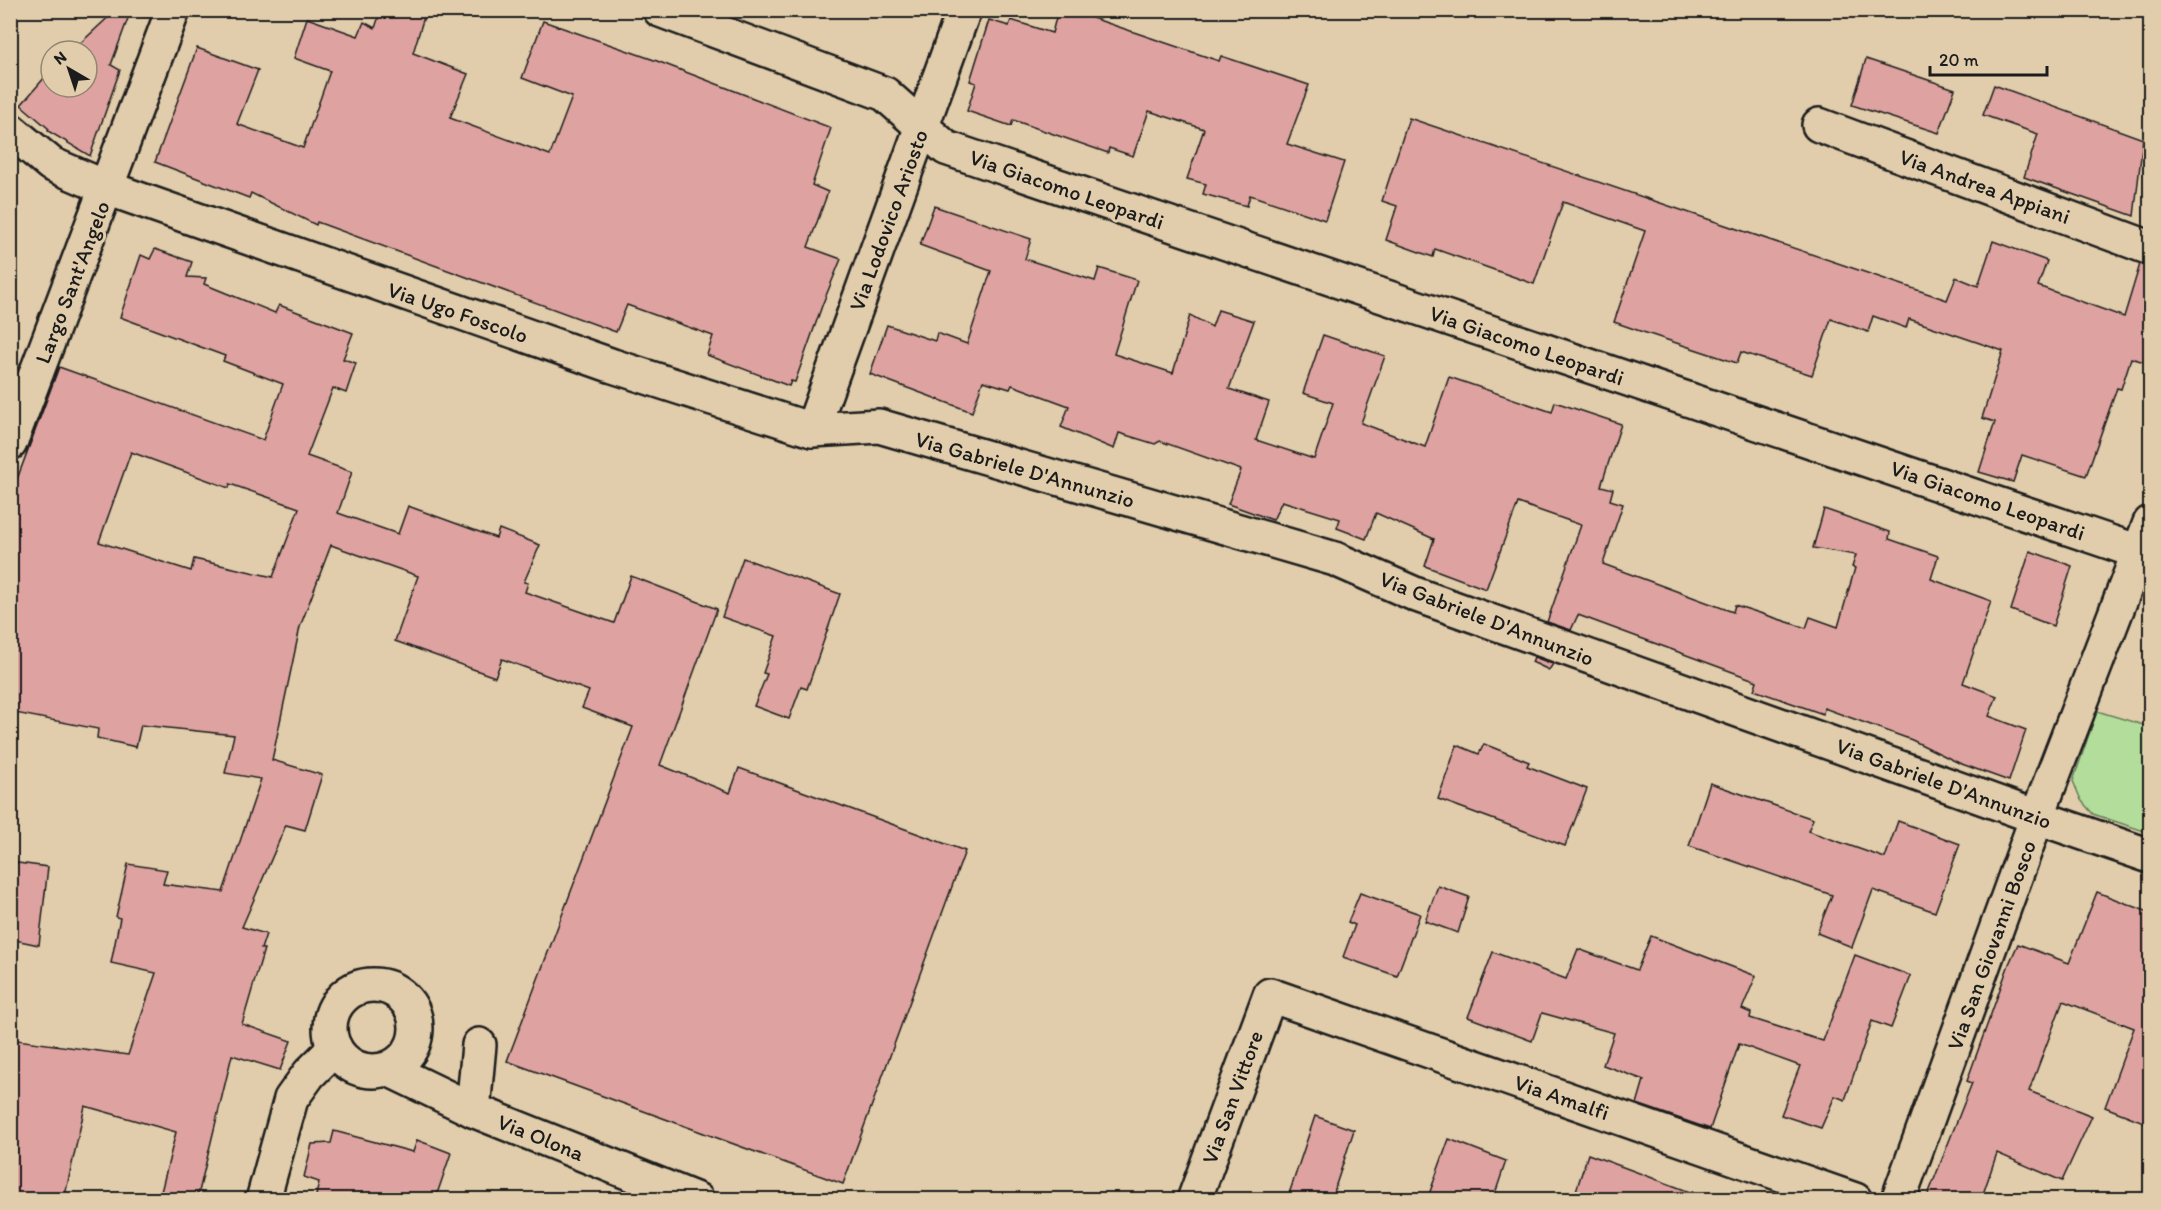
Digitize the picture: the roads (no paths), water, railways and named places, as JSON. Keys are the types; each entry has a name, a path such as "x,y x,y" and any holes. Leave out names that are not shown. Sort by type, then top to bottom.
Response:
{"street":[{"name":"Largo Sant'Angelo","path":"10,443 173,10"},
{"name":"Via Giacomo Leopardi","path":"660,10 885,94 946,148 2145,538"},
{"name":"Via Lodovico Ariosto","path":"812,430 964,10"},
{"name":"Via Andrea Appiani","path":"1819,125 2151,248"},
{"name":"Via Ugo Foscolo","path":"10,130 51,164 107,188 613,366 812,430"},
{"name":"Via Gabriele D'Annunzio","path":"812,430 879,426 1335,559 1417,595 2151,856"},
{"name":"Via San Giovanni Bosco","path":"1898,1200 2037,817 2145,538"},
{"path":"383,985 396,991 414,1012 417,1026 416,1039 400,1062 388,1069 376,1071 352,1066 335,1048 330,1034 335,1007 344,996 356,988 383,985"},
{"name":"Via San Vittore","path":"1194,1200 1270,995"},
{"name":"Via Amalfi","path":"1270,995 1855,1200"},
{"path":"473,1110 479,1044"},
{"path":"263,1200 291,1098 309,1074 335,1048"},
{"name":"Via Olona","path":"388,1069 473,1110 698,1200"}]}
